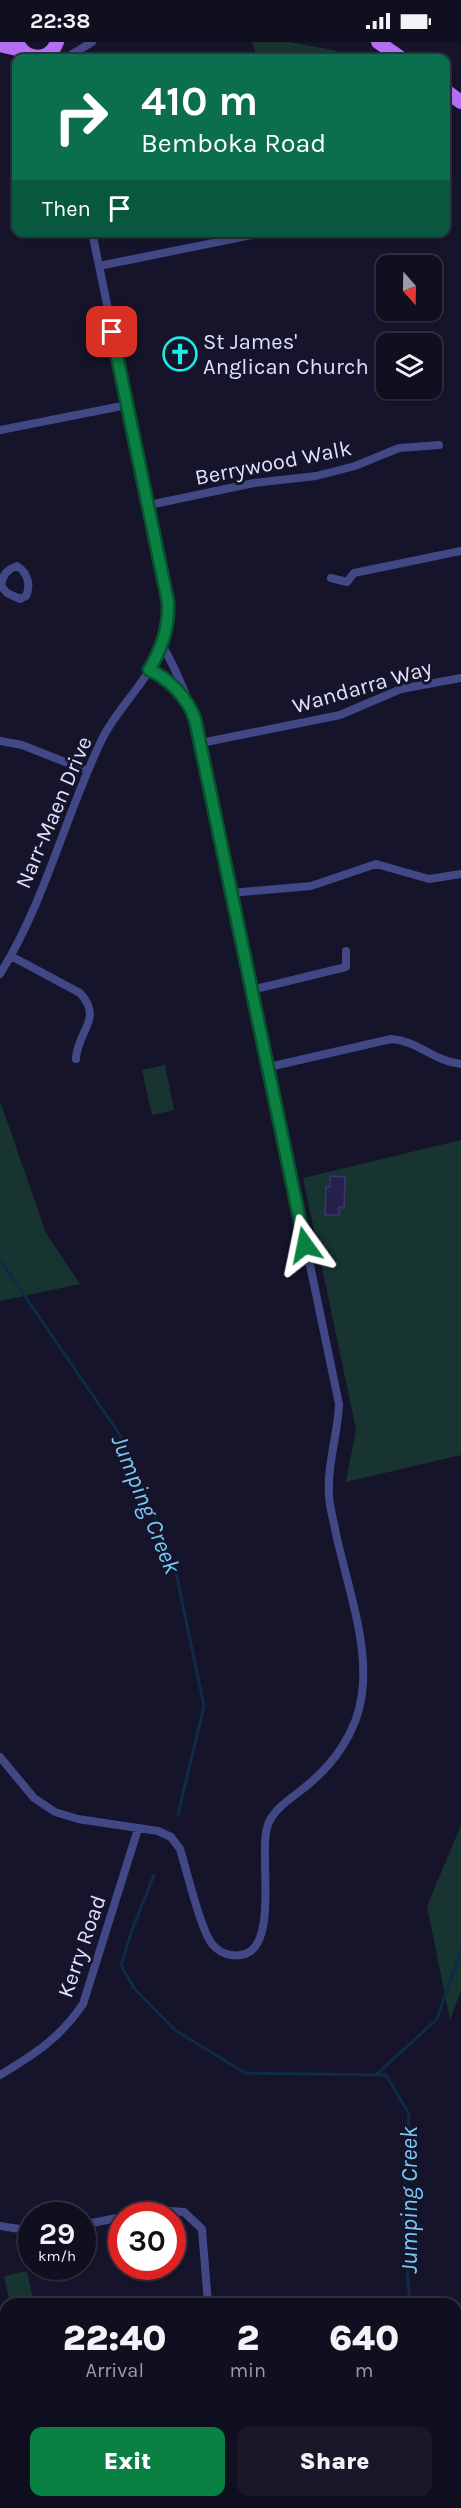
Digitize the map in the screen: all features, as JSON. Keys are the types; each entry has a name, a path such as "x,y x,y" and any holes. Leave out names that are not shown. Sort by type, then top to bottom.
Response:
{"main road":[{"path":"378,42 395,54"},
{"path":"0,45 26,52"}],"street":[{"path":"72,54 92,42"},
{"name":"Narr-Maen Drive","path":"0,974 11,956 42,888 88,771 117,715 149,670 162,645 167,627 168,602 93,237"},
{"path":"99,266 226,237"},
{"path":"0,430 128,405"},
{"name":"Berrywood Walk","path":"149,505 254,483 316,476 355,466 399,448 439,446"},
{"path":"331,578 347,582 354,573 461,551"},
{"path":"0,1756 34,1798 55,1812 78,1819 171,1837 180,1849 206,1931 215,1947 222,1953 234,1956 246,1953 256,1946 262,1935 264,1849 267,1825 278,1809 318,1776 338,1754 356,1720 363,1693 361,1646 328,1493 338,1428 339,1404 201,743 177,672 162,645"},
{"path":"149,670 160,674 190,705"},
{"name":"Wandarra Way","path":"201,743 340,715 401,689 461,678"},
{"path":"0,741 22,746 88,771"},
{"path":"231,893 311,886 376,864 429,879 461,874"},
{"path":"251,990 346,967 346,951"},
{"path":"11,956 80,993 88,1002 91,1013 88,1026 77,1045 76,1059"},
{"path":"269,1067 391,1039 406,1040 446,1062 461,1064"},
{"name":"Kerry Road","path":"0,2074 37,2054 68,2026 83,2004 138,1829"},
{"path":"186,2214 202,2229 208,2298"},
{"path":"0,2226 18,2229"}],"green space":[{"path":"252,42 289,42 338,51 336,54 256,54"},
{"path":"165,1065 174,1110 152,1115 142,1070"},
{"path":"0,1101 46,1233 80,1284 0,1301"},
{"path":"461,1140 461,1455 346,1482 356,1429 303,1178"},
{"path":"461,1825 461,1991 450,2020 427,1906"},
{"path":"18,2273 18,2280 29,2280 33,2298 9,2298 4,2276"}],"building":[{"path":"330,1176 345,1177 344,1208 339,1207 339,1215 325,1215 326,1187 330,1187"}],"waterway":[{"name":"Jumping Creek","path":"0,1260 120,1435 174,1563 204,1706 178,1814"},
{"name":"Jumping Creek","path":"154,1875 121,1965 134,1988 175,2030 245,2073 386,2075 409,2114 403,2221 409,2298"},
{"name":"Jumping Creek","path":"377,2074 437,2019 461,1950"}],"place":[{"name":"St James' Anglican Church","path":"180,354"}],"route":[{"path":"112,332 168,602 167,627 162,645 149,670 160,674 190,705 195,719 305,1245"}]}
